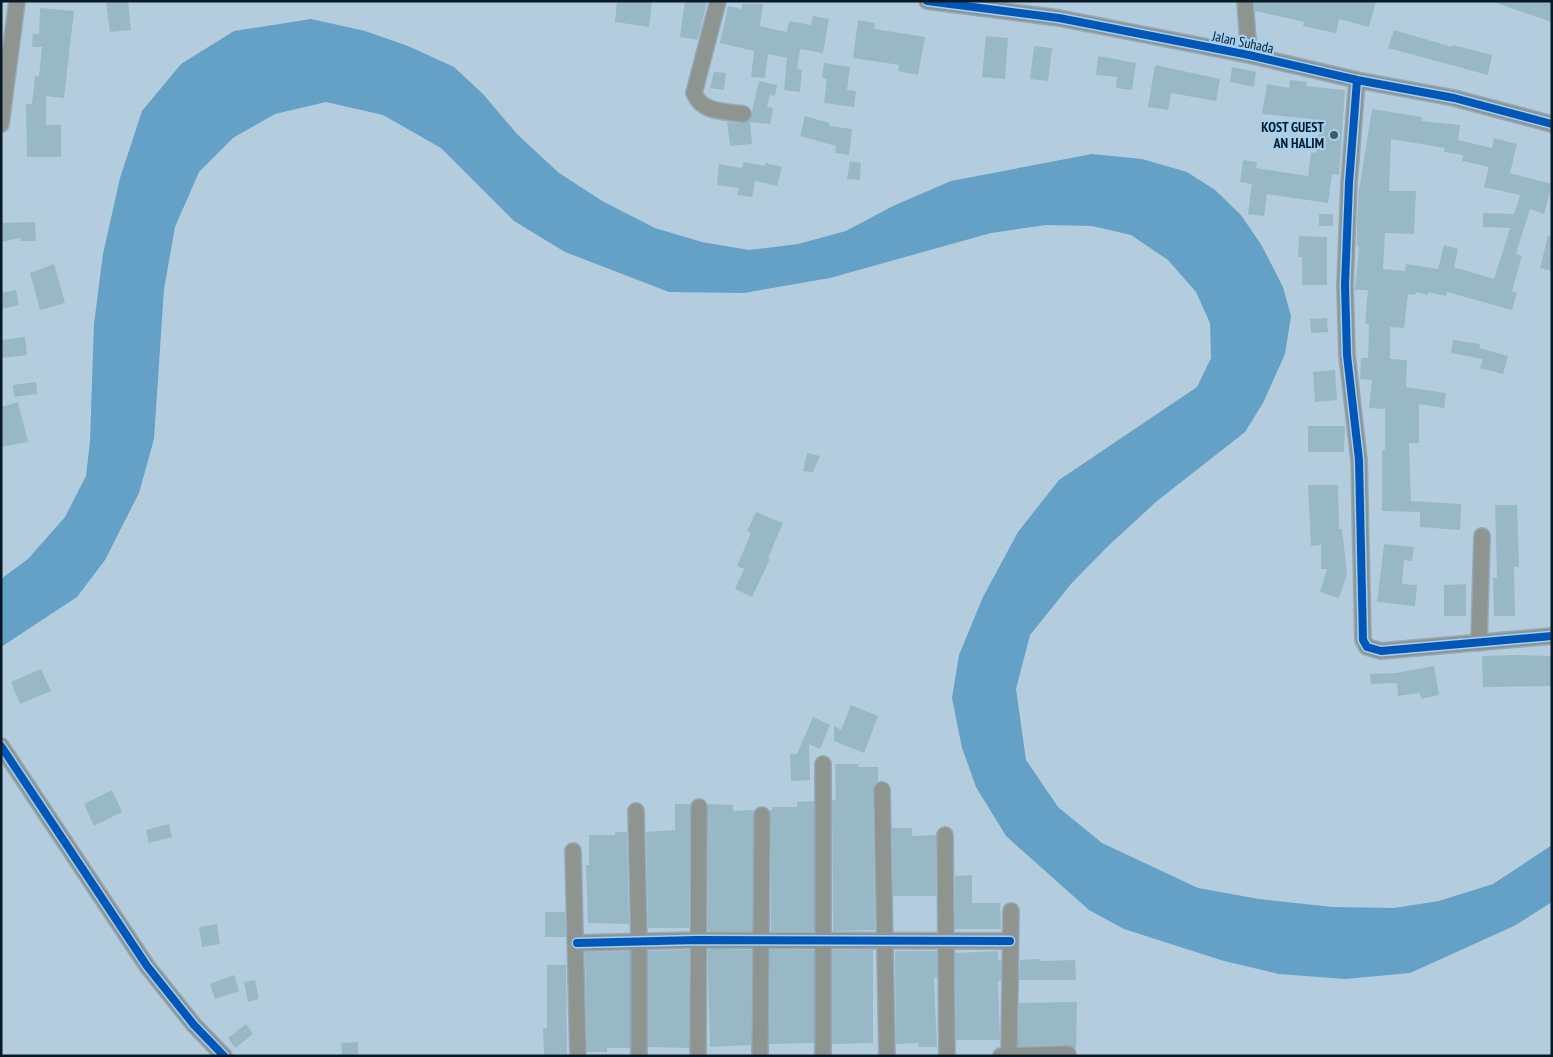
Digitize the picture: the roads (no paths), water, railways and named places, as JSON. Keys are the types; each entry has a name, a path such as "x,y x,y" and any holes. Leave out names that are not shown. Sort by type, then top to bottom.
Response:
{"street":[{"path":"1,124 17,1"},
{"path":"718,1 694,93 698,103 706,107 743,114"},
{"name":"Jalan Suhada","path":"927,1 1059,18 1249,55 1357,80 1454,98 1552,124"},
{"path":"1245,1 1249,55"},
{"path":"1357,80 1344,285 1347,355 1358,460 1363,640 1366,647 1381,651 1552,636"},
{"path":"1479,643 1482,536"},
{"path":"1,746 147,966 194,1025 224,1056"},
{"path":"822,764 823,1056"},
{"path":"882,790 887,1056"},
{"path":"698,1056 699,808"},
{"path":"636,811 639,1056"},
{"path":"760,1056 762,815"},
{"path":"945,835 947,1056"},
{"path":"573,851 577,943 578,1056"},
{"path":"1009,1055 1011,911"},
{"path":"577,943 639,940 1010,941"},
{"path":"1001,1056 1068,1054"}],"water":[{"path":"311,19 365,31 408,46 454,67 483,94 518,135 559,173 604,202 655,228 702,242 749,250 798,244 846,231 893,206 951,181 1092,154 1142,159 1187,172 1215,190 1241,215 1262,246 1283,287 1291,316 1285,354 1263,403 1245,432 1157,501 1107,547 1071,584 1030,635 1016,689 1026,760 1058,807 1102,843 1198,888 1259,899 1332,907 1394,908 1439,901 1493,884 1552,845 1552,902 1514,926 1410,973 1345,979 1279,974 1224,961 1124,929 1089,910 1006,836 976,787 962,748 952,698 959,655 983,597 1018,532 1059,480 1197,387 1211,358 1210,323 1196,292 1168,260 1131,235 1092,226 1046,225 991,233 830,278 744,293 669,292 565,252 514,221 441,148 383,115 326,102 275,114 233,138 199,172 175,227 164,289 154,439 139,493 105,560 77,597 1,647 1,579 28,559 65,517 86,476 90,441 94,324 103,254 120,178 142,111 181,64 234,31"}],"place":[{"name":"KOST GUEST AN HALIM","path":"1334,135"}]}
